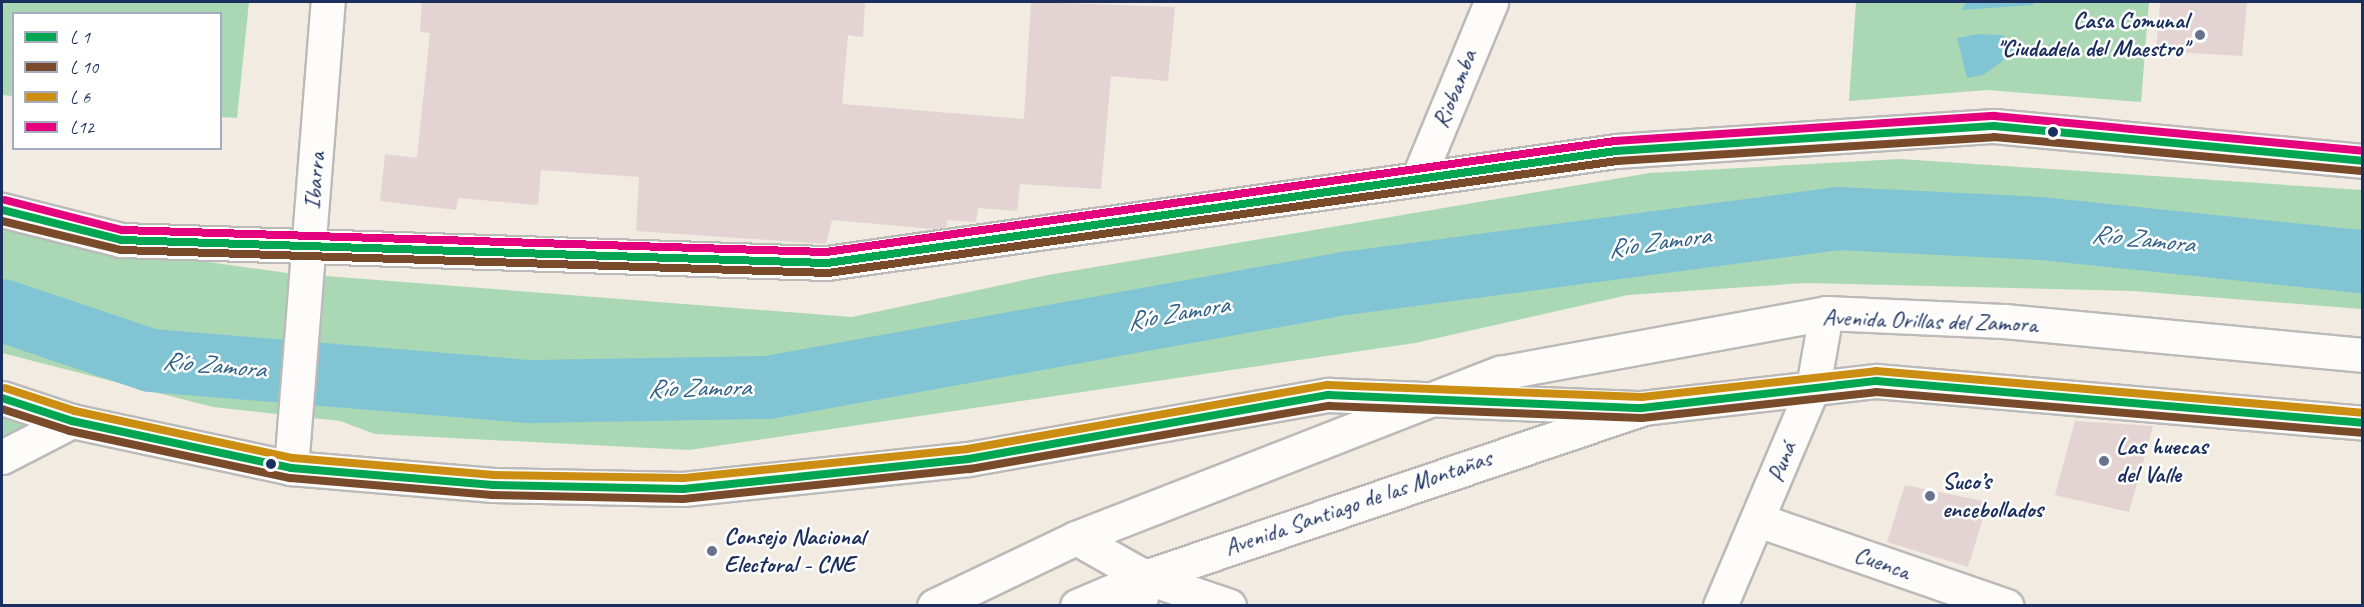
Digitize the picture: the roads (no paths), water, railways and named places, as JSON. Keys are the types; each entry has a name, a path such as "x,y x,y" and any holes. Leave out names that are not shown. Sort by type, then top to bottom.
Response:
{"main road":[{"name":"Ibarra","path":"291,468 308,281 328,2"},
{"name":"Riobamba","path":"1419,177 1491,2"},
{"path":"2,210 121,240 827,263 1147,221 1419,177 1616,151 1994,126 2362,161"},
{"name":"Avenida Orillas del Zamora","path":"1433,398 1500,373 1826,313 2004,321 2362,355"},
{"name":"Puná","path":"1720,606 1813,387 1826,313"},
{"name":"Avenida Orillas del Zamora","path":"2,398 72,421 291,468 492,485 683,489 968,459 1328,395 1642,408 1876,381 2362,423"},
{"path":"934,606 1076,538 1433,398"},
{"name":"Avenida Santiago de las Montañas","path":"1077,606 1142,591 1642,408"},
{"path":"2,457 72,421"},
{"name":"Cuenca","path":"1758,520 2007,606"},
{"path":"1076,538 1142,591 1228,606"}],"water":[{"path":"1967,2 2033,2 2033,5 1961,10"},
{"path":"1979,34 2002,35 2019,49 1983,75 1967,78 1957,38"}],"waterway":[{"name":"Río Zamora","path":"2,310 151,360 532,391 767,387 1344,283 1837,218 2040,228 2362,261"}],"place":[{"name":"Casa Comunal \"Ciudadela del Maestro\"","path":"2200,35"},
{"name":"Las huecas del Valle","path":"2104,461"},
{"name":"Suco’s encebollados","path":"1930,496"},
{"name":"Consejo Nacional Electoral - CNE","path":"712,551"}]}
